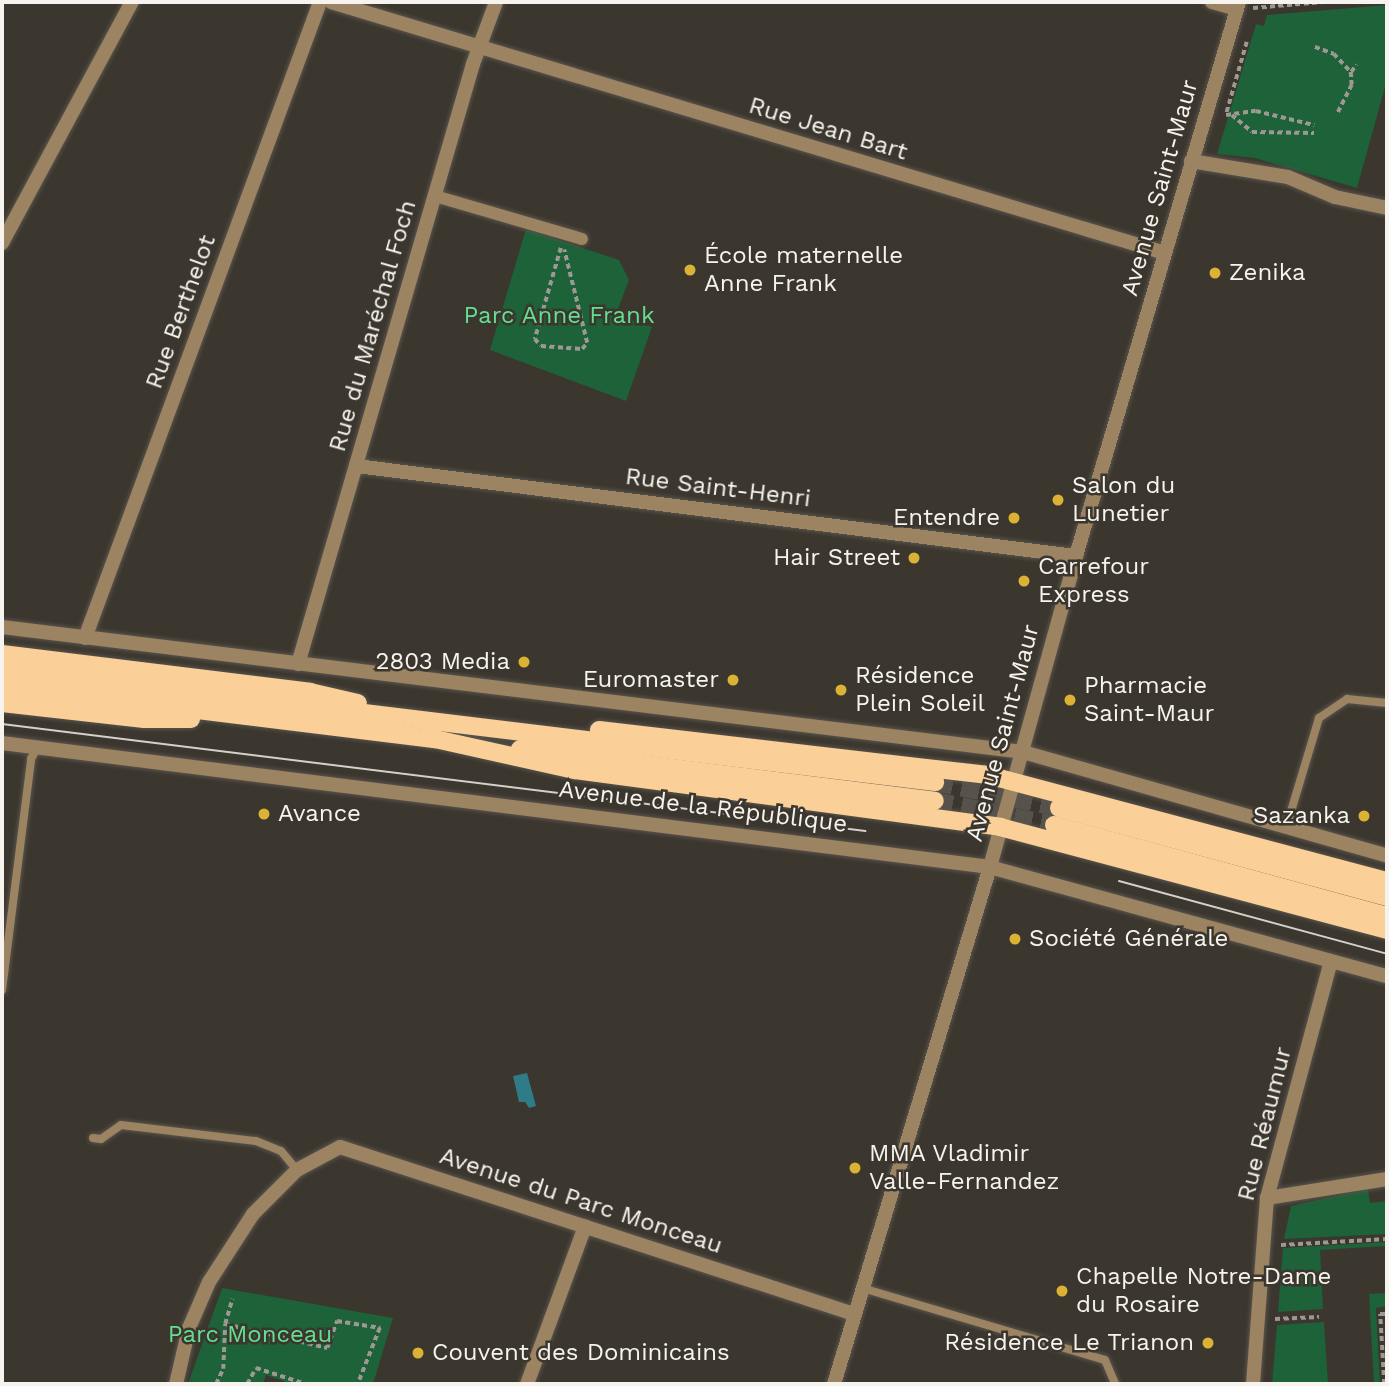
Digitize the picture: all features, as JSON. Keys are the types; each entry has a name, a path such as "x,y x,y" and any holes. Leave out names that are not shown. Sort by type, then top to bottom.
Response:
{"main road":[{"path":"2,654 310,692 404,718"},
{"path":"2,669 935,782"},
{"name":"Avenue de la République","path":"2,687 935,801"},
{"path":"2,703 144,719 230,715"},
{"path":"522,731 644,732 1014,780 1387,881"},
{"path":"426,737 575,770 1000,827 1387,930"},
{"path":"1387,897 1056,816 1387,916"}],"street":[{"path":"2,243 132,2"},
{"name":"Rue Berthelot","path":"85,638 320,2"},
{"name":"Rue Jean Bart","path":"331,2 1165,254"},
{"name":"Rue du Maréchal Foch","path":"298,664 479,47 496,2"},
{"path":"1212,2 1238,6"},
{"name":"Avenue Saint-Maur","path":"834,1384 990,867 1076,556 1238,6"},
{"path":"1191,161 1288,177 1335,197 1387,208"},
{"path":"435,196 582,239"},
{"name":"Rue Saint-Henri","path":"356,466 1076,556"},
{"path":"2,627 1023,752 1387,856"},
{"name":"Avenue de la République","path":"2,743 990,867 1387,976"},
{"name":"Rue Réaumur","path":"1253,1384 1267,1198 1331,961"},
{"name":"Avenue du Parc Monceau","path":"176,1384 189,1328 209,1282 253,1214 298,1170 340,1147 854,1314"},
{"path":"1267,1198 1387,1179"},
{"path":"527,1384 585,1226"}],"lane":[{"path":"1286,828 1319,718 1347,699 1387,704"},
{"path":"2,990 31,759 38,747"},
{"path":"93,1138 101,1139 121,1125 256,1141 281,1151 298,1170"},
{"path":"862,1288 1105,1360 1115,1384"}],"path":[{"path":"1238,6 1324,2"},
{"path":"1315,47 1334,54 1351,72 1352,85 1337,114"},
{"path":"1351,72 1356,65"},
{"path":"1314,125 1256,111 1230,115 1252,132 1314,132"},
{"path":"562,242 587,343 582,349 541,346 536,339 562,242"},
{"path":"1285,1245 1387,1239"},
{"path":"216,1384 223,1369 225,1324 232,1299"},
{"path":"1384,1384 1380,1314 1387,1314"},
{"path":"1288,1318 1318,1317"},
{"path":"225,1324 327,1348 337,1321 380,1328 358,1384"},
{"path":"247,1384 256,1368 306,1384"}],"green space":[{"path":"1387,5 1387,80 1357,188 1255,158 1217,154 1256,24 1264,26 1267,15"},
{"name":"Parc Anne Frank","path":"526,229 619,260 629,280 616,314 652,327 626,401 490,350"},
{"path":"1368,1189 1370,1203 1387,1201 1387,1234 1284,1239 1291,1206"},
{"path":"1387,1242 1387,1246 1320,1250 1323,1309 1278,1312 1283,1248"},
{"name":"Parc Monceau","path":"222,1288 393,1318 373,1384 292,1384 266,1375 263,1384 188,1384"},
{"path":"1387,1293 1387,1306 1376,1308 1380,1384 1374,1384 1369,1294"},
{"path":"1324,1322 1328,1384 1272,1384 1277,1325"}],"water":[{"path":"527,1073 536,1106 529,1108 525,1102 519,1102 513,1076"}],"tunnel":[{"path":"935,782 1059,808"},
{"path":"935,801 1054,825"}],"tram line":[{"path":"2,724 865,831"},
{"path":"1119,881 1387,954"}],"place":[{"name":"École maternelle Anne Frank","path":"690,270"},
{"name":"Zenika","path":"1215,273"},
{"name":"Salon du Lunetier","path":"1058,500"},
{"name":"Entendre","path":"1014,518"},
{"name":"Hair Street","path":"914,558"},
{"name":"Carrefour Express","path":"1024,581"},
{"name":"2803 Media","path":"524,662"},
{"name":"Euromaster","path":"733,680"},
{"name":"Résidence Plein Soleil","path":"841,690"},
{"name":"Pharmacie Saint-Maur","path":"1070,700"},
{"name":"Avance","path":"264,814"},
{"name":"Sazanka","path":"1364,816"},
{"name":"Société Générale","path":"1015,939"},
{"name":"MMA Vladimir Valle-Fernandez","path":"855,1168"},
{"name":"Chapelle Notre-Dame du Rosaire","path":"1062,1291"},
{"name":"Résidence Le Trianon","path":"1208,1343"},
{"name":"Couvent des Dominicains","path":"418,1353"}]}
